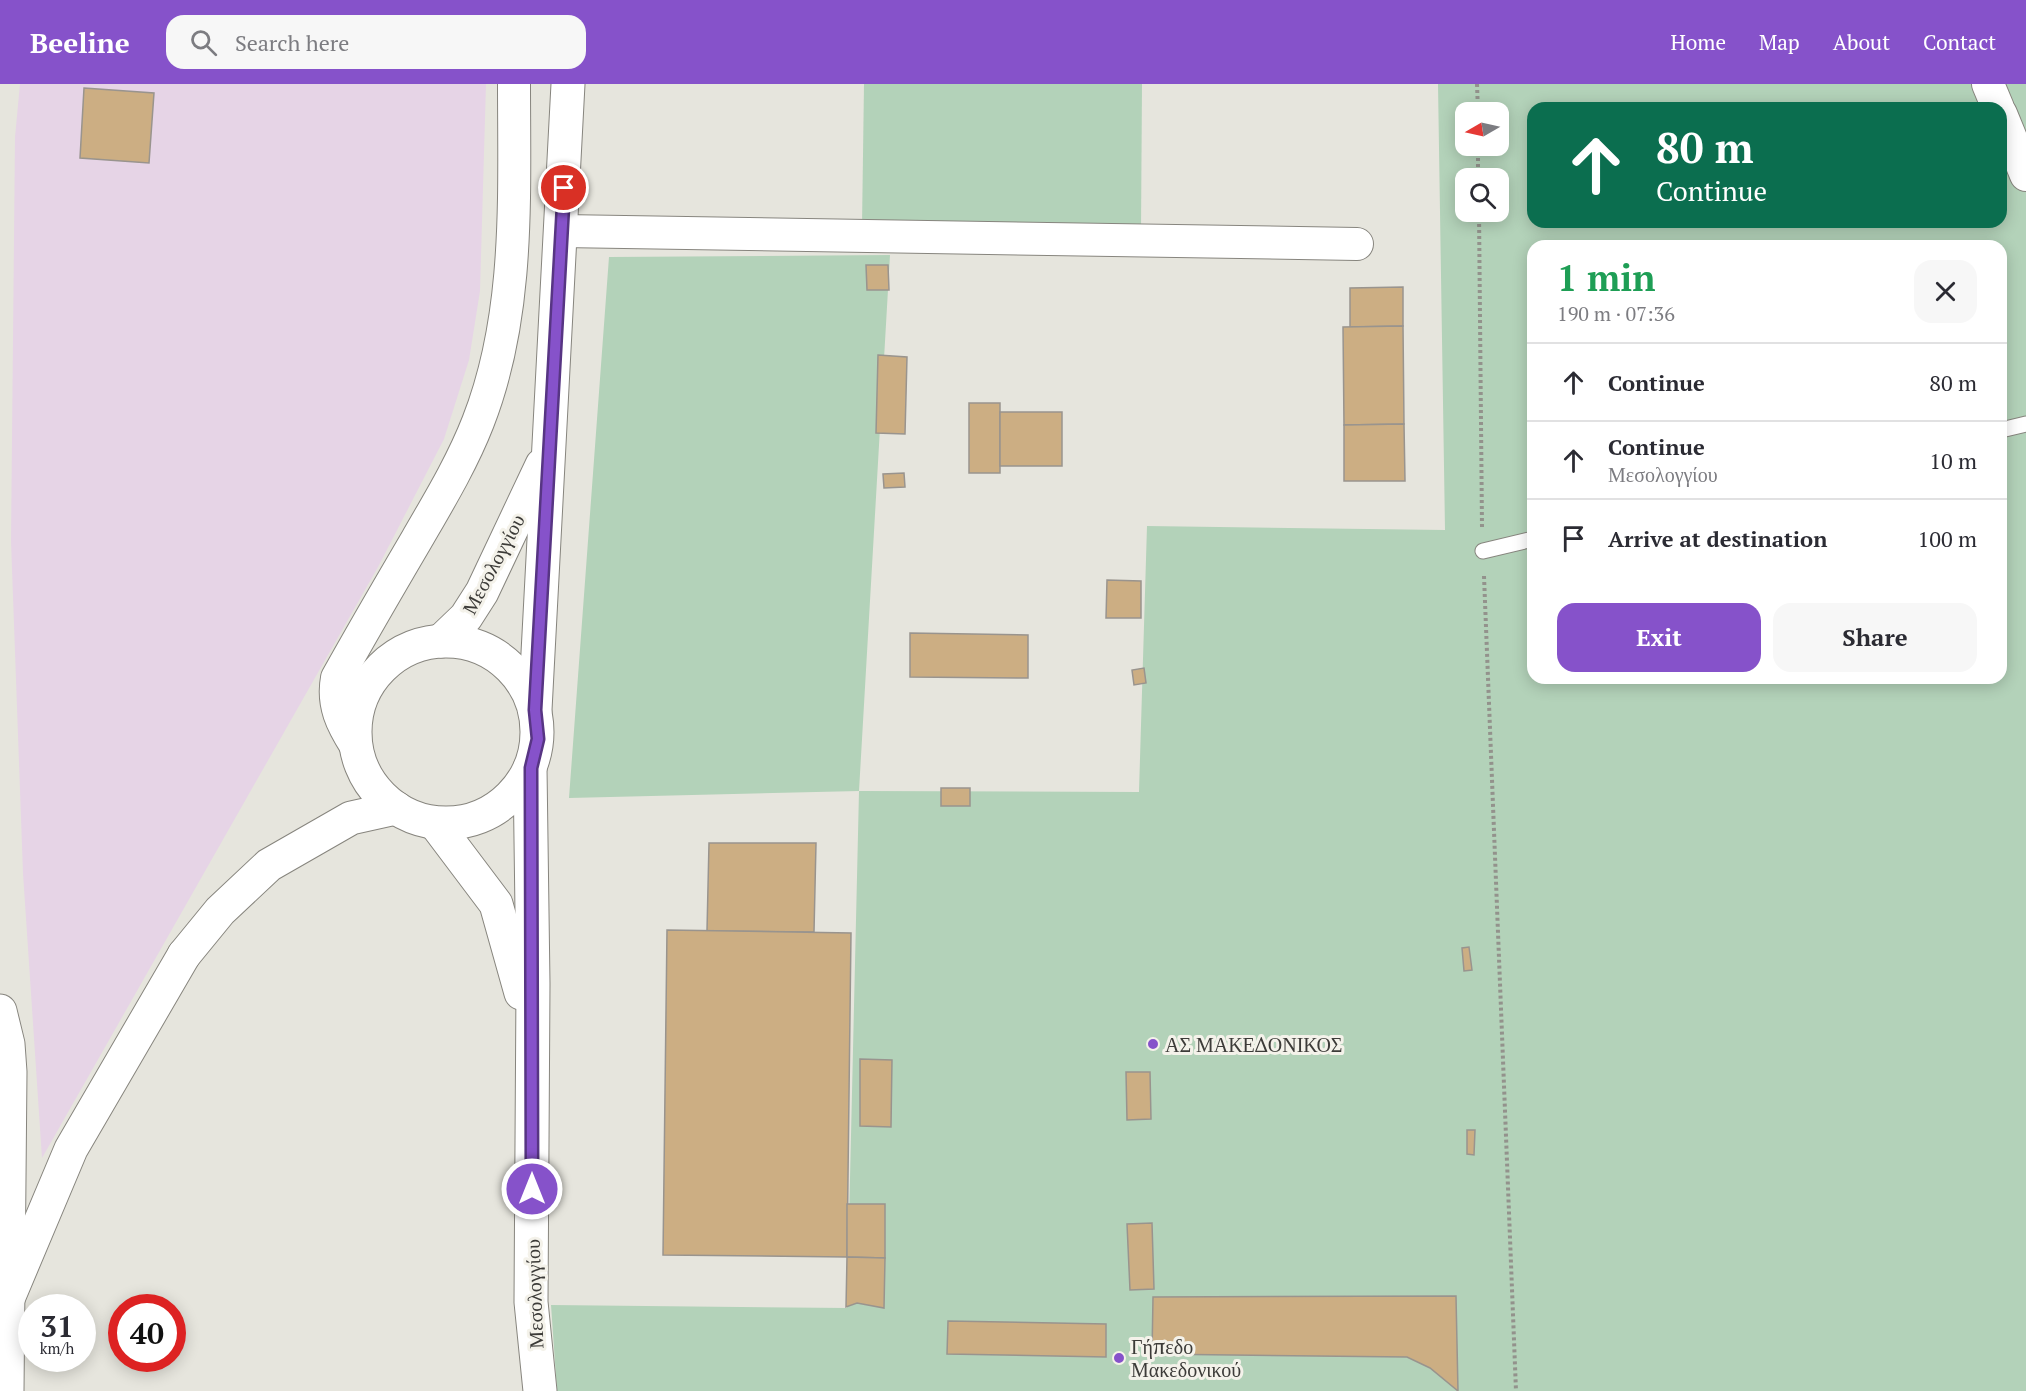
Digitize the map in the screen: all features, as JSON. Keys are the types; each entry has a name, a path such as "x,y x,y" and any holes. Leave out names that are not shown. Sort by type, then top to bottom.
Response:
{"main road":[{"name":"Μεσολογγίου","path":"535,710 568,84"},
{"name":"Μεσολογγίου","path":"441,641 466,617 482,592 550,446"},
{"path":"441,641 466,643 487,650 508,665 524,681 535,710 538,739 531,768 515,793 492,811 465,822 435,823 415,818 396,808 377,792 364,770 356,746 356,721 362,696 375,675 394,657 416,646 441,641"},
{"name":"Μεσολογγίου","path":"531,768 531,1302 540,1391"},
{"path":"7,1301 71,1149 184,955 220,911 269,865 351,818 396,808"},
{"name":"Μεσολογγίου","path":"435,823 496,904 517,975 532,1053"},
{"path":"0,1011 8,1044 10,1072 7,1391"}],"street":[{"path":"356,746 337,710 334,693 337,678 458,468 478,421 496,361 508,297 514,237 514,84"},
{"path":"1988,84 1996,102"},
{"path":"2007,129 2026,175"},
{"path":"562,231 1357,244"}],"lane":[{"path":"2007,429 2026,424"},
{"path":"1483,551 1527,540"}],"path":[{"path":"1477,84 1478,102"},
{"path":"1479,222 1483,551 1516,1391"}],"shaded area":[{"path":"20,84 486,84 480,291 469,360 444,439 378,567 42,1158 23,873 11,541 15,137"}],"green space":[{"path":"864,84 1142,84 1141,230 862,226"},
{"path":"1438,84 2026,84 2026,1391 557,1391 551,1305 847,1308 859,791 1139,792 1147,526 1445,530"},
{"path":"890,255 859,791 569,798 609,257"}],"building":[{"path":"84,88 154,93 149,163 80,158"},
{"path":"866,265 888,265 889,290 867,290"},
{"path":"1403,287 1403,326 1350,327 1350,288"},
{"path":"1403,326 1404,424 1344,425 1343,327"},
{"path":"878,355 907,357 905,434 876,433"},
{"path":"969,403 1000,403 1000,473 969,473"},
{"path":"1000,412 1062,412 1062,466 1000,466"},
{"path":"1404,424 1405,481 1344,481 1344,425"},
{"path":"904,473 905,487 884,488 883,474"},
{"path":"1107,580 1141,581 1141,618 1106,618"},
{"path":"910,633 1028,635 1028,678 910,677"},
{"path":"1144,668 1146,683 1134,685 1132,670"},
{"path":"941,788 970,788 970,806 941,806"},
{"path":"709,843 816,843 814,932 707,931"},
{"path":"667,930 851,933 847,1257 663,1255"},
{"path":"1469,947 1472,970 1464,971 1462,948"},
{"path":"860,1059 892,1060 891,1127 860,1126"},
{"path":"1126,1072 1150,1072 1151,1119 1127,1120"},
{"path":"1467,1130 1475,1130 1474,1155 1467,1154"},
{"path":"847,1204 885,1204 885,1258 847,1257"},
{"path":"1152,1223 1154,1289 1130,1290 1127,1224"},
{"path":"847,1257 885,1258 884,1308 857,1303 846,1307"},
{"path":"1456,1296 1458,1391 1430,1368 1407,1357 1152,1354 1153,1297"},
{"path":"948,1321 1106,1324 1106,1357 947,1354"}],"place":[{"name":"ΑΣ ΜΑΚΕΔΟΝΙΚΟΣ","path":"1153,1044"},
{"name":"Γήπεδο Μακεδονικού","path":"1119,1358"}],"route":[{"path":"532,1189 531,768 538,739 535,710 564,188"}]}
